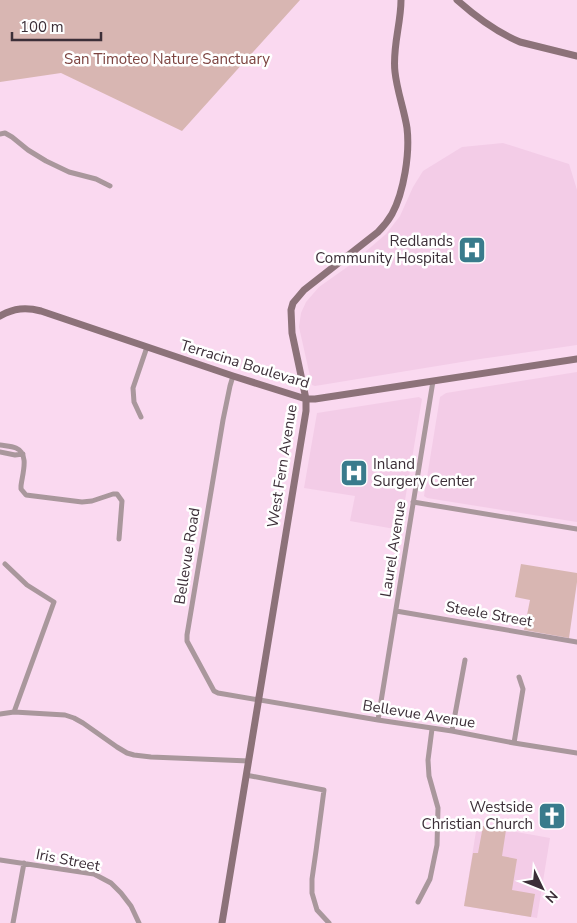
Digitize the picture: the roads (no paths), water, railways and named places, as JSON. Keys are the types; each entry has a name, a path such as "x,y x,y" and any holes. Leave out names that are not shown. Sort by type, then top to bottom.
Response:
{"main road":[{"name":"West Fern Avenue","path":"222,923 306,411 306,399 292,333 291,310 293,303 304,290 387,223 398,202 405,169 407,130 395,72 401,0"},
{"path":"456,0 488,26 512,39 577,56"},
{"name":"Terracina Boulevard","path":"0,316 13,310 32,309 306,399 577,358"}],"street":[{"path":"0,134 12,137 28,150 69,172 96,179 110,186"},
{"path":"141,417 134,402 133,388 147,347"},
{"name":"Bellevue Road","path":"233,376 223,420 187,641 218,694 258,700"},
{"name":"Laurel Avenue","path":"378,720 433,381"},
{"path":"0,445 18,448 23,454 20,486 26,495 82,502 117,494 122,501 119,539"},
{"path":"0,452 15,455 23,454"},
{"path":"413,502 577,528"},
{"path":"4,564 28,585 54,602 14,712"},
{"name":"Steele Street","path":"396,611 577,642"},
{"path":"452,731 464,660"},
{"path":"514,743 523,689 519,677"},
{"name":"Bellevue Avenue","path":"258,700 577,753"},
{"path":"0,714 14,712 74,718 117,747 134,755 248,761"},
{"path":"418,902 430,879 437,845 438,808 429,776 428,760 432,729"},
{"path":"246,776 324,790 312,878 312,894 317,910 329,923"},
{"name":"Iris Street","path":"0,860 94,874 111,883 121,892 131,906 139,923"},
{"path":"13,923 24,863"}],"place":[{"name":"Redlands Community Hospital","path":"472,250"},
{"name":"Inland Surgery Center","path":"354,473"},
{"name":"Westside Christian Church","path":"552,816"}],"park label":[{"name":"San Timoteo Nature Sanctuary","path":"167,59"}]}
